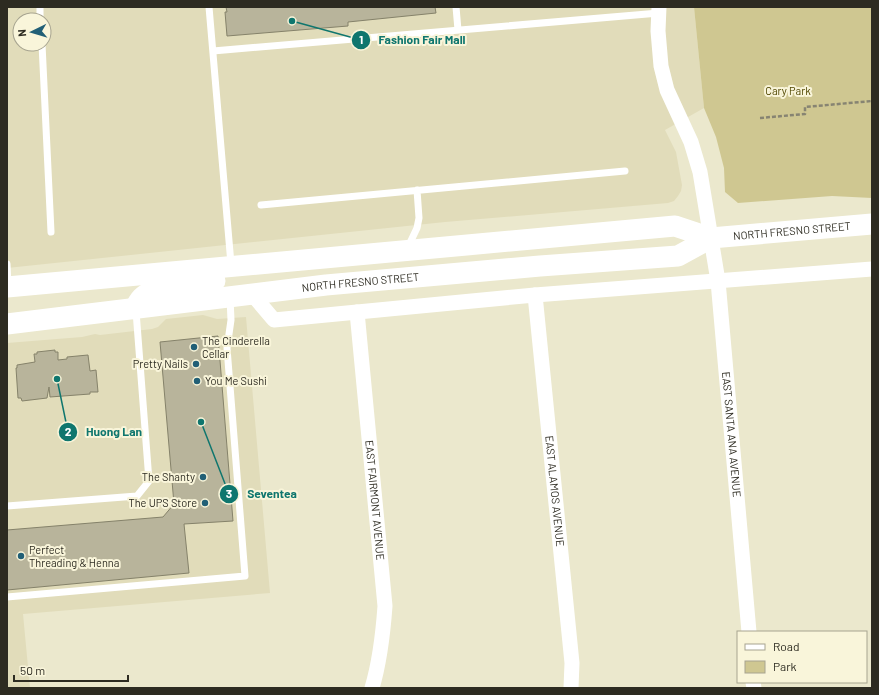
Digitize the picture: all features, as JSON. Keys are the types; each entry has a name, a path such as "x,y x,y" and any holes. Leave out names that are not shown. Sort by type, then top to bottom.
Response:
{"main road":[{"name":"NORTH FRESNO STREET","path":"8,287 231,268 406,250 675,226 711,238 872,224"},
{"name":"NORTH FRESNO STREET","path":"7,324 334,285 524,267 678,256 711,238"},
{"path":"135,308 138,300 152,291 213,283 231,268"}],"street":[{"name":"EAST SANTA ANA AVENUE","path":"659,10 658,31 661,66 667,90 691,142 698,164 718,281 749,631"},
{"path":"252,294 274,320 535,295 872,269"},
{"name":"EAST ALAMOS AVENUE","path":"535,295 572,663 571,688"},
{"name":"EAST FAIRMONT AVENUE","path":"356,312 384,606 383,639 378,668 372,688"}],"lane":[{"path":"209,7 231,268"},
{"path":"456,7 458,30"},
{"path":"213,51 458,30 659,10"},
{"path":"42,52 51,232"},
{"path":"261,205 625,171"},
{"path":"406,250 417,228 419,218 417,190"},
{"path":"7,264 8,287"},
{"path":"7,597 245,576 227,348 231,320 230,297"},
{"path":"7,506 137,496 149,482 135,308"}],"path":[{"path":"760,118 805,114 804,107 872,101"}],"shaded area":[{"path":"7,7 694,7 704,108 665,130 676,152 682,185 681,191 674,201 668,203 445,222 7,268"},
{"path":"203,315 217,319 246,317 270,593 23,614 30,688 7,688 7,343 82,337 95,334 100,335 152,329 158,327 166,319"}],"green space":[{"name":"Cary Park","path":"694,7 872,7 872,198 832,196 738,203 725,192 724,168 716,137 704,108"}],"building":[{"path":"226,7 435,7 436,13 348,22 348,26 227,36"},
{"path":"218,336 233,521 184,524 189,573 7,590 7,530 163,517 174,504 160,342"},
{"path":"55,350 55,352 58,352 58,360 67,359 67,357 88,355 90,371 96,370 98,392 50,397 49,387 47,398 22,401 21,398 18,398 17,365 35,362 34,354 37,354 37,352"}],"place":[{"name":"Fashion Fair Mall","path":"292,21"},
{"name":"The Cinderella Cellar","path":"194,347"},
{"name":"Pretty Nails","path":"196,364"},
{"name":"Huong Lan","path":"57,379"},
{"name":"You Me Sushi","path":"197,381"},
{"name":"Seventea","path":"201,422"},
{"name":"The Shanty","path":"203,477"},
{"name":"The UPS Store","path":"205,503"},
{"name":"Perfect Threading & Henna","path":"21,556"}]}
